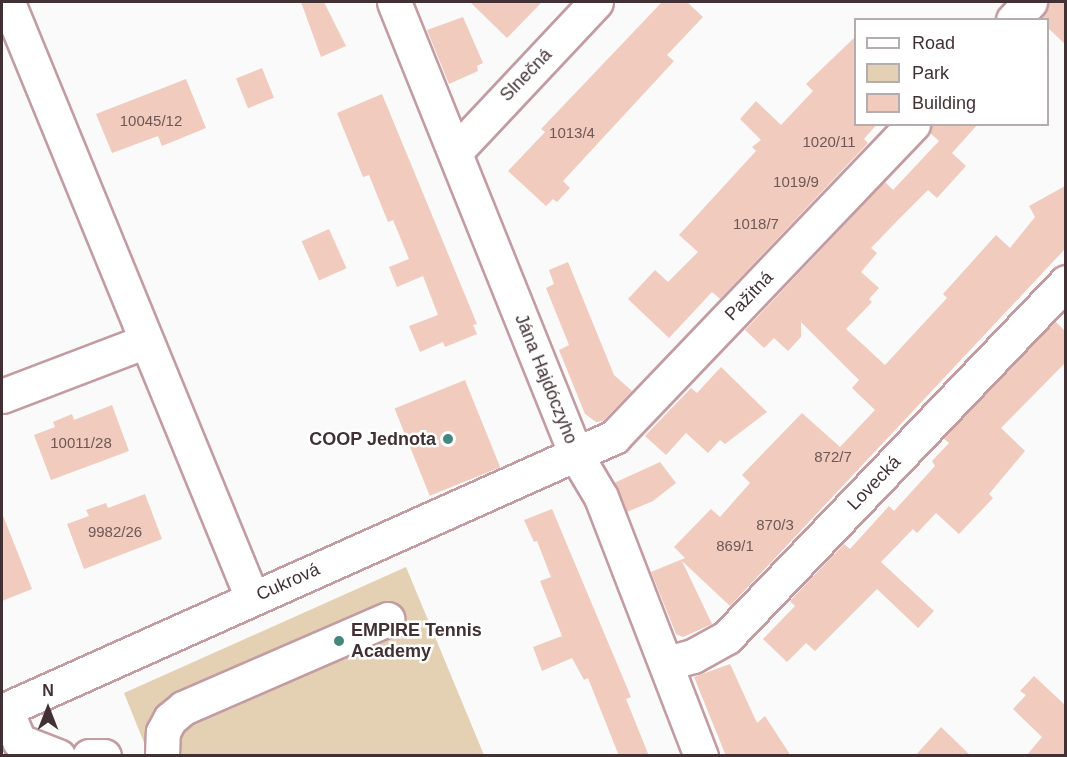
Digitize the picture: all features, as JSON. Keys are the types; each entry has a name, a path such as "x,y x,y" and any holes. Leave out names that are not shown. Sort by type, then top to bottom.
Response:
{"street":[{"name":"Jána Hajdóczyho","path":"394,2 457,150 461,174 576,454 601,497 702,756"},
{"name":"Slnečná","path":"457,150 596,2"},
{"path":"1015,18 1030,2"},
{"path":"11,10 252,598"},
{"name":"Pažitná","path":"576,454 614,437 911,126"},
{"name":"Lovecká","path":"667,663 693,656 727,637 1065,282"},
{"path":"2,396 146,340"},
{"name":"Cukrová","path":"4,711 576,454"},
{"path":"162,756 163,732 170,719 183,708 388,619"},
{"path":"4,711 19,741 58,756"},
{"path":"88,756 104,756"}],"green space":[{"name":"EMPIRE Tennis Academy","path":"406,567 484,755 149,755 124,693"}],"building":[{"path":"301,2 324,2 346,46 321,57"},
{"path":"470,2 542,2 507,38"},
{"path":"662,2 687,2 703,17 667,55 674,61 563,181 570,188 557,202 553,199 546,206 508,171 545,132 541,129"},
{"path":"1048,2 1065,2 1065,44 1049,29 1049,18 1040,18"},
{"path":"463,17 483,63 477,66 478,71 449,84 427,30"},
{"path":"854,38 854,126 875,126 864,139 868,143 720,299 712,292 669,338 628,299 655,270 668,282 698,252 679,235 756,151 752,147 761,140 740,119 756,101 781,125 813,91 806,84"},
{"path":"262,68 274,98 248,108 236,78"},
{"path":"186,79 206,128 162,146 158,136 112,153 96,114"},
{"path":"382,94 477,324 473,325 477,334 445,347 443,342 420,352 409,326 438,315 423,276 397,287 389,267 409,259 393,220 388,222 369,175 363,177 337,113"},
{"path":"930,126 976,126 952,153 966,166 937,198 928,190 871,248 877,253 861,272 879,288 869,299 872,302 846,329 885,365 947,298 943,294 996,235 1010,248 1035,217 1029,206 1065,186 1065,249 730,606 682,561 712,624 683,637 676,634 651,572 685,558 674,547 711,509 720,517 750,483 742,475 802,413 840,447 875,410 852,388 859,380 801,322 801,337 788,351 774,338 764,348 745,330 885,182 893,190 939,141 929,132"},
{"path":"329,229 346,268 319,280 302,241"},
{"path":"568,262 614,375 632,391 603,421 596,422 585,414 559,350 569,345 546,288 554,284 549,270"},
{"path":"1055,321 1065,331 1065,363 1001,428 1025,451 989,494 993,498 959,534 936,513 917,533 913,529 881,562 934,611 918,628 877,589 815,651 806,643 787,662 763,639 795,606 790,601 844,544 850,549 889,506 894,511 935,466 932,461 949,443 943,438"},
{"path":"721,367 767,412 725,444 720,440 708,453 686,433 666,455 645,436 691,388 697,393"},
{"name":"COOP Jednota","path":"465,380 500,467 430,496 395,408"},
{"path":"112,405 129,451 51,480 34,435 55,427 53,422 72,414 74,420"},
{"path":"660,462 676,483 653,501 627,512 614,483"},
{"path":"145,494 162,539 84,569 67,524 89,516 86,510 106,503 108,508"},
{"path":"552,509 631,697 626,699 649,756 619,756 588,678 584,680 572,658 542,671 533,647 562,636 540,581 551,577 537,541 534,542 524,520"},
{"path":"2,513 32,589 2,601"},
{"path":"730,664 757,723 765,716 791,756 726,756 694,677"},
{"path":"1034,676 1065,705 1065,756 1026,756 1042,737 1013,709 1026,695 1020,691"},
{"path":"941,727 971,756 915,756"}],"place":[{"name":"COOP Jednota","path":"448,439"},
{"name":"EMPIRE Tennis Academy","path":"339,641"}]}
